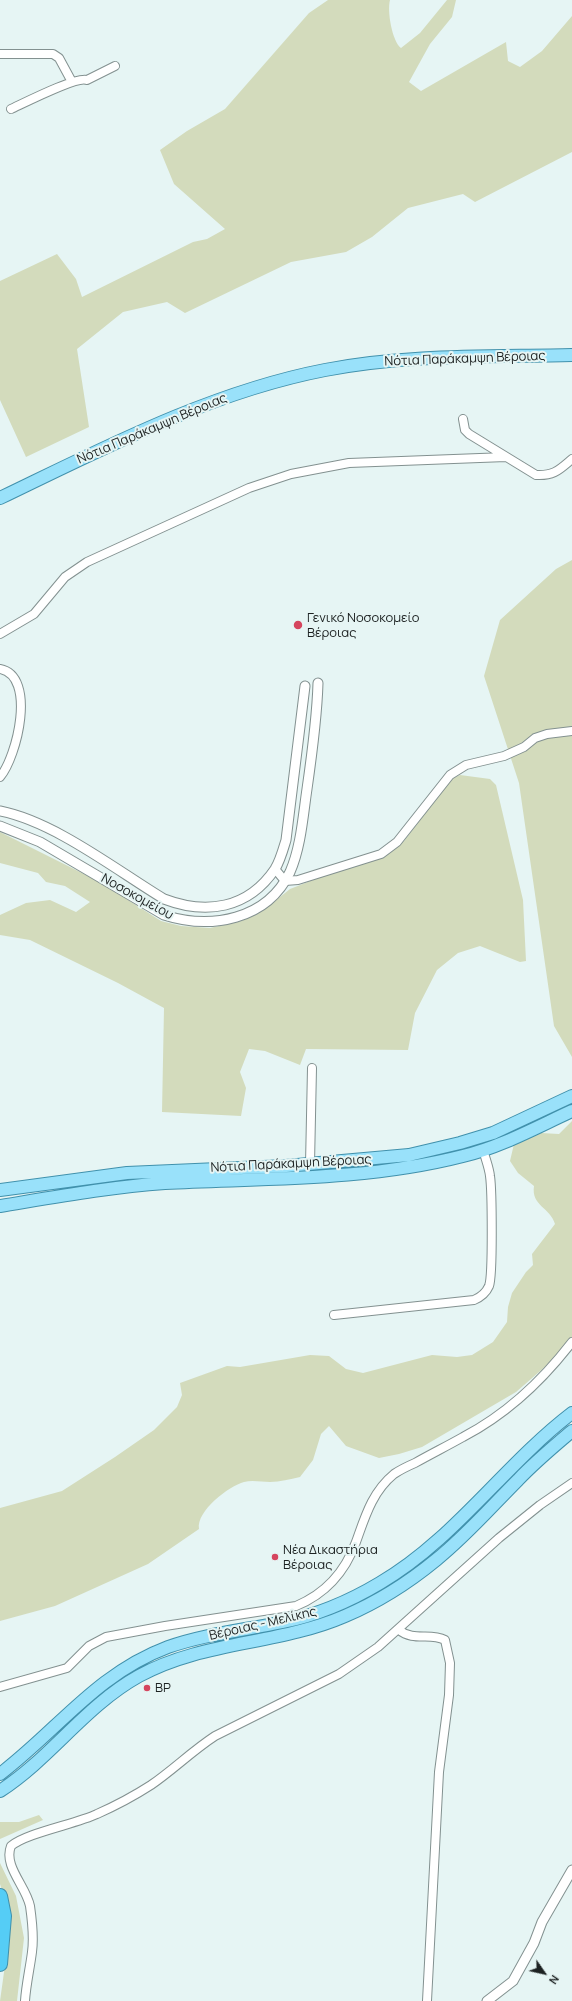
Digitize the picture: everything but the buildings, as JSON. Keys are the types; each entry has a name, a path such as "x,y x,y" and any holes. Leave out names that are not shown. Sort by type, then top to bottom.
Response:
{"highway":[{"path":"0,1896 4,1916 0,1964"}],"main road":[{"name":"Νότια Παράκαμψη Βέροιας","path":"0,498 150,427 226,397 282,380 325,370 400,359 572,355"},
{"name":"Νότια Παράκαμψη Βέροιας","path":"0,1190 127,1173 310,1164 409,1155 460,1143 493,1133 572,1096"},
{"name":"Νότια Παράκαμψη Βέροιας","path":"0,1206 126,1186 304,1179 405,1169 465,1156 572,1112"},
{"name":"Βέροιας - Μελίκης","path":"0,1774 94,1690 118,1672 140,1660 182,1643 284,1622 321,1611 359,1595 396,1573 438,1541 520,1458 572,1413"},
{"name":"Βέροιας - Μελίκης","path":"0,1791 20,1777 86,1714 114,1692 140,1675 186,1656 288,1635 325,1624 365,1607 404,1584 451,1548 525,1473 572,1431"}],"street":[{"path":"0,54 53,54 59,58 72,82"},
{"path":"11,109 72,82 84,79 87,80 115,66"},
{"path":"464,419 465,430 469,434 536,475 548,476 558,471 572,459"},
{"path":"0,634 34,614 65,577 87,562 249,488 291,474 350,463 506,457"},
{"path":"0,669 6,670 15,678 20,692 20,720 15,749 5,771 0,777"},
{"name":"Νοσοκομείου","path":"0,826 40,842 164,915 182,921 211,923 242,916 257,909 271,897 285,881 297,851 313,750 318,683"},
{"name":"Νοσοκομείου","path":"0,811 25,818 53,831 164,899 176,903 210,909 228,905 256,889 275,869 286,840 302,726 305,686"},
{"path":"275,869 285,881 298,880 381,854 401,837 450,775 466,765 504,756 524,747 535,738 572,731"},
{"path":"310,1164 312,1068"},
{"path":"334,1315 474,1300 483,1295 489,1287 491,1272 491,1189 490,1175 483,1149"},
{"path":"0,1687 67,1668 89,1646 106,1637 165,1626 296,1606 307,1601 331,1584 343,1568 356,1542 366,1511 375,1497 394,1474 466,1436 509,1407 546,1374 572,1342"},
{"path":"25,2001 32,1950 30,1906 25,1891 18,1880 8,1857 11,1846 24,1839 96,1814 124,1800 151,1784 198,1747 215,1736 339,1674 378,1647 399,1630 519,1521 572,1483"},
{"path":"399,1630 407,1636 436,1637 445,1640 450,1663 449,1695 439,1772 427,2001"},
{"path":"487,2001 513,1982 529,1952 542,1922 572,1870"}],"green space":[{"path":"328,0 390,0 389,11 391,26 395,39 401,48 420,33 447,0 456,0 452,17 430,44 409,82 421,91 506,42 508,61 520,67 542,51 572,16 572,152 475,202 463,194 408,208 372,237 346,252 291,262 185,313 167,302 123,312 77,349 89,427 26,457 0,400 0,281 57,254 76,279 82,297 193,242 207,239 225,229 174,184 160,150 187,131 225,109 309,13"},
{"path":"572,560 572,1057 554,1026 519,783 484,676 500,620 556,569"},
{"path":"460,775 490,779 496,785 523,900 526,961 520,962 480,946 458,953 437,970 415,1013 408,1050 306,1049 300,1065 265,1051 249,1049 240,1072 246,1088 241,1116 162,1112 164,1008 118,983 30,940 0,935 0,915 26,903 50,900 76,912 90,902 65,886 46,882 38,873 0,863 0,832 100,882 161,921 181,926 210,928 241,921 265,909 290,889 318,878 380,858 404,841 451,779"},
{"path":"572,1121 572,1337 546,1366 516,1392 422,1447 399,1454 379,1458 346,1446 329,1426 321,1434 313,1460 300,1477 274,1482 247,1481 238,1484 222,1494 208,1507 199,1522 199,1529 148,1564 55,1606 0,1621 0,1508 62,1491 154,1430 177,1407 182,1395 180,1383 227,1366 240,1367 310,1355 329,1356 346,1369 363,1373 432,1355 457,1357 472,1355 493,1342 507,1322 508,1307 512,1293 526,1272 533,1265 532,1254 555,1224 553,1218 535,1198 534,1186 518,1173 510,1161 514,1144 541,1133 559,1134"},
{"path":"39,1815 43,1820 0,1839 0,1822 19,1822"},
{"path":"0,1863 16,1896 24,1938 17,2001 0,2001 6,1958 7,1906 0,1884"}],"place":[{"name":"Γενικό Νοσοκομείο Βέροιας","path":"298,625"},
{"name":"Νέα Δικαστήρια Βέροιας","path":"275,1557"},
{"name":"BP","path":"147,1688"}]}
